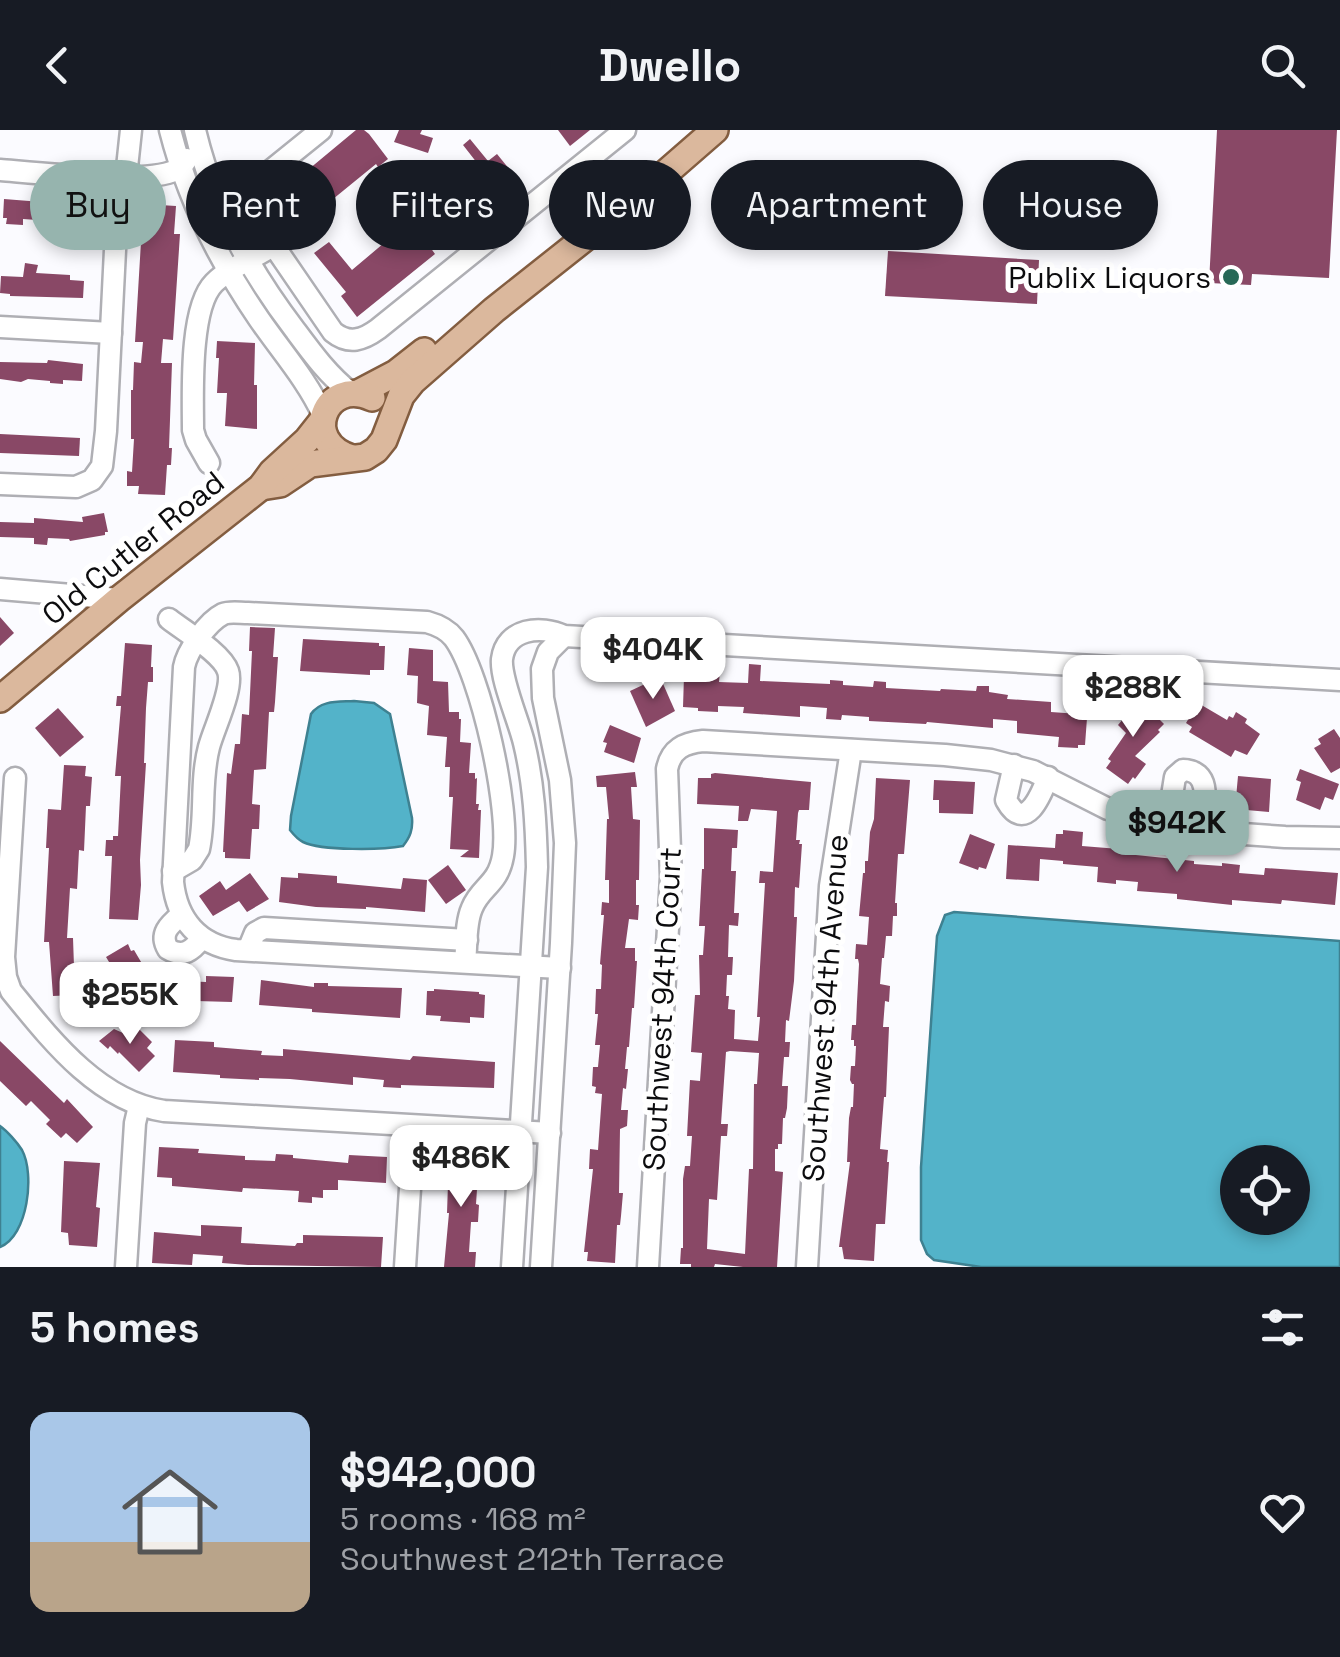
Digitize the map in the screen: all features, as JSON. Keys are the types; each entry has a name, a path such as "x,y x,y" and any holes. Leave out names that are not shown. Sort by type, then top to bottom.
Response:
{"main road":[{"path":"696,130 404,367 333,400 322,418 323,435 329,446 352,458 376,450 384,440 401,396 413,381 715,130"},
{"path":"354,393 370,396 380,404 387,428"},
{"name":"Old Cutler Road","path":"0,699 118,599 261,487 307,440 322,418"},
{"name":"Old Cutler Road","path":"261,487 280,484 310,464 352,458"}],"street":[{"path":"128,160 130,130"},
{"path":"170,130 180,168 238,267 332,378 354,393"},
{"path":"284,160 321,130"},
{"path":"277,250 333,332 344,339 361,340 625,130"},
{"path":"166,173 180,168 197,137"},
{"path":"197,137 238,267 260,321 308,386 322,418"},
{"path":"0,170 30,172"},
{"path":"0,484 70,488 92,480 104,460 115,250"},
{"path":"208,463 194,430 198,316 212,284 266,250"},
{"path":"0,327 111,333"},
{"path":"0,589 118,599"},
{"path":"465,962 471,910 500,871 505,836 488,726 464,657 451,634 427,622 227,612 215,620 196,641 184,668 173,890 191,927 222,947 248,950 560,968"},
{"path":"168,618 221,660 229,681 204,768 199,850 192,860 173,871"},
{"path":"512,1267 537,868 534,804 524,743 502,662 512,639 524,632 554,631 564,636 1340,680"},
{"path":"541,1267 565,868 558,768 541,675 548,652 564,636"},
{"name":"Southwest 94th Court","path":"648,1267 671,877 668,769 674,752 686,744 703,742 851,750"},
{"path":"851,750 972,757 1014,765 1048,777 1108,809 1167,827 1340,838"},
{"name":"Southwest 94th Avenue","path":"806,1267 830,886 851,750"},
{"path":"1014,765 1006,800 1012,810 1031,811 1048,777"},
{"path":"1167,827 1177,772 1191,770 1198,773 1204,784 1200,831"},
{"path":"15,778 3,943 8,984 44,1030 114,1093 139,1106 181,1113 550,1133"},
{"path":"248,950 255,933 264,928 467,940"},
{"path":"126,1267 139,1106"},
{"path":"405,1267 414,1126"}],"water":[{"path":"374,703 390,714 412,818 411,833 403,846 324,847 303,842 290,830 311,714 325,704"},
{"path":"954,912 1340,941 1340,1267 981,1267 934,1260 921,1240 921,1167 937,936 945,915"},
{"path":"0,1126 22,1150 28,1188 17,1231 0,1247"}],"building":[{"path":"356,130 369,134 388,159 356,160 356,180 336,197 336,160 320,160"},
{"path":"399,130 422,130 420,134 433,138 428,153 394,142"},
{"path":"558,130 590,130 570,146"},
{"path":"1217,130 1337,130 1329,278 1252,274 1251,285 1209,283"},
{"path":"470,139 487,160 475,160 463,145"},
{"path":"4,199 30,201 30,220 23,219 23,225 6,224 7,218 3,218"},
{"path":"166,205 176,206 174,234 180,234 173,340 163,339 161,363 172,363 172,448 165,495 138,494 139,486 127,486 134,439 134,362 141,363 143,342 135,342 141,250 166,250"},
{"path":"336,250 352,270 376,250 432,250 435,254 357,317 341,296 346,292 314,253"},
{"path":"888,251 1039,260 1037,304 885,296"},
{"path":"25,263 38,265 36,273 70,275 70,280 84,281 83,298 0,293 1,276 23,277"},
{"path":"217,341 255,343 257,429 225,426 227,393 217,393"},
{"path":"48,360 83,364 82,381 63,380 63,384 0,379 0,362"},
{"path":"0,434 80,438 79,456 0,453"},
{"path":"104,513 108,532 105,535 70,541 48,538 47,545 34,544 34,538 0,537 0,522 34,523 34,518 83,522 82,517"},
{"path":"0,617 14,633 0,646"},
{"path":"250,627 275,628 273,657 278,657 274,712 269,712 266,769 254,770 252,804 260,805 259,829 252,829 250,859 225,858 227,773 231,774 235,744 240,744 242,714 249,715"},
{"path":"303,639 379,643 385,646 384,670 370,670 370,675 300,671"},
{"path":"125,643 152,645 138,920 109,919 112,856 105,856 106,840 118,836 121,776 115,776 121,706 116,706 117,696 121,696"},
{"path":"409,648 433,650 433,681 448,682 449,712 459,712 461,719 460,742 471,743 469,773 475,773 477,778 476,804 481,810 479,858 460,857 469,850 450,849 453,797 449,797 450,767 445,767 447,737 427,735 429,706 417,703 418,676 407,675"},
{"path":"749,664 761,665 760,681 830,684 830,680 873,687 874,681 886,682 886,688 940,691 976,691 977,686 989,686 989,692 1008,695 1007,699 1051,702 1051,712 1087,718 1085,745 1058,747 1059,737 1017,733 1017,721 993,719 993,728 869,721 869,717 842,715 841,720 826,719 827,708 800,706 800,717 743,713 744,707 718,706 718,712 683,707 684,676 707,678 708,672 720,672 719,682 748,683"},
{"path":"660,677 675,711 646,727 630,691"},
{"path":"1133,699 1138,704 1141,701 1164,724 1135,756 1146,764 1128,784 1106,768 1126,733 1118,725 1123,719 1118,714"},
{"path":"1198,703 1227,720 1236,712 1247,719 1245,723 1260,734 1247,755 1235,750 1231,757 1189,732 1192,727 1186,723"},
{"path":"58,708 84,737 60,757 35,728"},
{"path":"610,725 641,738 634,763 604,752 607,743 603,742"},
{"path":"1334,729 1340,738 1340,768 1331,773 1314,748 1321,744 1318,739"},
{"path":"64,765 86,766 85,776 92,777 84,851 79,850 77,889 70,888 67,938 73,938 75,995 53,996 49,942 44,942 46,848 48,809 61,810"},
{"path":"1300,769 1339,784 1333,800 1325,797 1320,810 1296,800"},
{"path":"635,772 637,787 631,787 633,819 640,820 636,880 639,905 638,920 629,919 625,948 635,948 637,961 621,1110 628,1110 627,1126 620,1129 619,1193 623,1193 615,1263 587,1261 588,1252 584,1252 593,1169 589,1169 590,1149 598,1150 602,1094 595,1093 596,1087 592,1086 600,1045 595,1045 595,1014 596,989 601,989 601,915 602,902 609,903 609,880 605,880 609,819 606,787 597,787 596,776"},
{"path":"711,774 811,782 809,810 799,810 796,840 802,844 799,888 795,887 794,981 789,1021 786,1020 789,1057 784,1057 782,1086 788,1086 787,1108 782,1144 775,1149 775,1171 783,1172 777,1267 680,1264 683,1179 685,1166 690,1166 692,1136 687,1136 690,1080 700,1081 702,1053 691,1052 705,926 699,926 704,828 738,830 731,871 736,871 734,913 739,913 738,926 729,925 728,957 733,957 726,996 728,1009 735,1010 734,1039 758,1041 765,883 759,883 760,871 773,872 777,811 751,809 748,821 738,821 739,806 697,804 698,778 711,778","holes":["726,1052 759,1053 745,1254 707,1249 709,1199 717,1200 721,1136 727,1136 728,1124 721,1124"]},
{"path":"1238,776 1271,779 1269,812 1235,809"},
{"path":"876,778 910,780 904,854 898,854 897,916 893,916 892,936 886,936 880,984 890,986 883,1027 889,1027 880,1149 888,1150 889,1162 885,1224 876,1224 874,1261 844,1259 839,1247 850,1162 849,1118 854,1084 850,1080 856,1046 851,1040 852,1025 856,1025 859,964 855,959 856,944 867,945 869,917 859,916 874,819"},
{"path":"934,780 975,782 973,814 939,813 939,800 933,800"},
{"path":"1063,830 1083,832 1082,846 1194,864 1240,865 1239,873 1264,875 1265,868 1338,873 1335,905 1232,900 1232,905 1177,899 1177,894 1137,891 1138,882 1097,882 1098,867 1040,859 1039,881 1006,879 1008,845 1055,848 1056,834 1063,834"},
{"path":"970,834 995,844 986,869 959,863"},
{"path":"448,865 466,890 446,904 428,880"},
{"path":"250,873 269,899 247,912 239,901 213,916 199,896 220,881 226,890"},
{"path":"298,873 337,876 337,883 401,889 403,878 427,880 425,912 279,902 281,877 298,878"},
{"path":"128,944 144,967 120,980 106,957"},
{"path":"206,976 234,977 232,1002 160,1000 161,980 206,982"},
{"path":"261,980 314,987 314,983 328,983 402,988 400,1018 259,1005"},
{"path":"427,991 485,995 484,1018 470,1017 470,1023 440,1021 441,1016 426,1015"},
{"path":"127,1028 133,1034 138,1028 152,1042 147,1048 155,1056 139,1072 119,1052 99,1041 114,1029 123,1033"},
{"path":"175,1040 214,1042 214,1047 262,1051 261,1055 283,1056 283,1049 410,1060 413,1056 495,1062 494,1088 401,1088 383,1087 384,1080 353,1077 353,1085 173,1072"},
{"path":"0,1041 93,1127 77,1143 66,1133 61,1138 31,1101 26,1106 0,1081"},
{"path":"159,1147 199,1149 198,1153 245,1156 245,1160 275,1161 276,1154 348,1163 349,1155 387,1157 386,1183 338,1180 338,1190 323,1190 323,1198 312,1197 312,1203 298,1202 299,1191 243,1188 242,1192 172,1186 172,1178 157,1177"},
{"path":"449,1155 479,1160 478,1222 471,1222 469,1252 476,1252 475,1267 444,1267"},
{"path":"64,1161 100,1163 97,1247 69,1245 68,1233 61,1232"},
{"path":"201,1225 242,1227 241,1243 295,1246 303,1243 303,1235 383,1237 381,1267 248,1265 222,1263 223,1256 193,1254 192,1265 152,1263 154,1232 201,1236"}],"place":[{"name":"Publix Liquors","path":"1231,277"}]}
